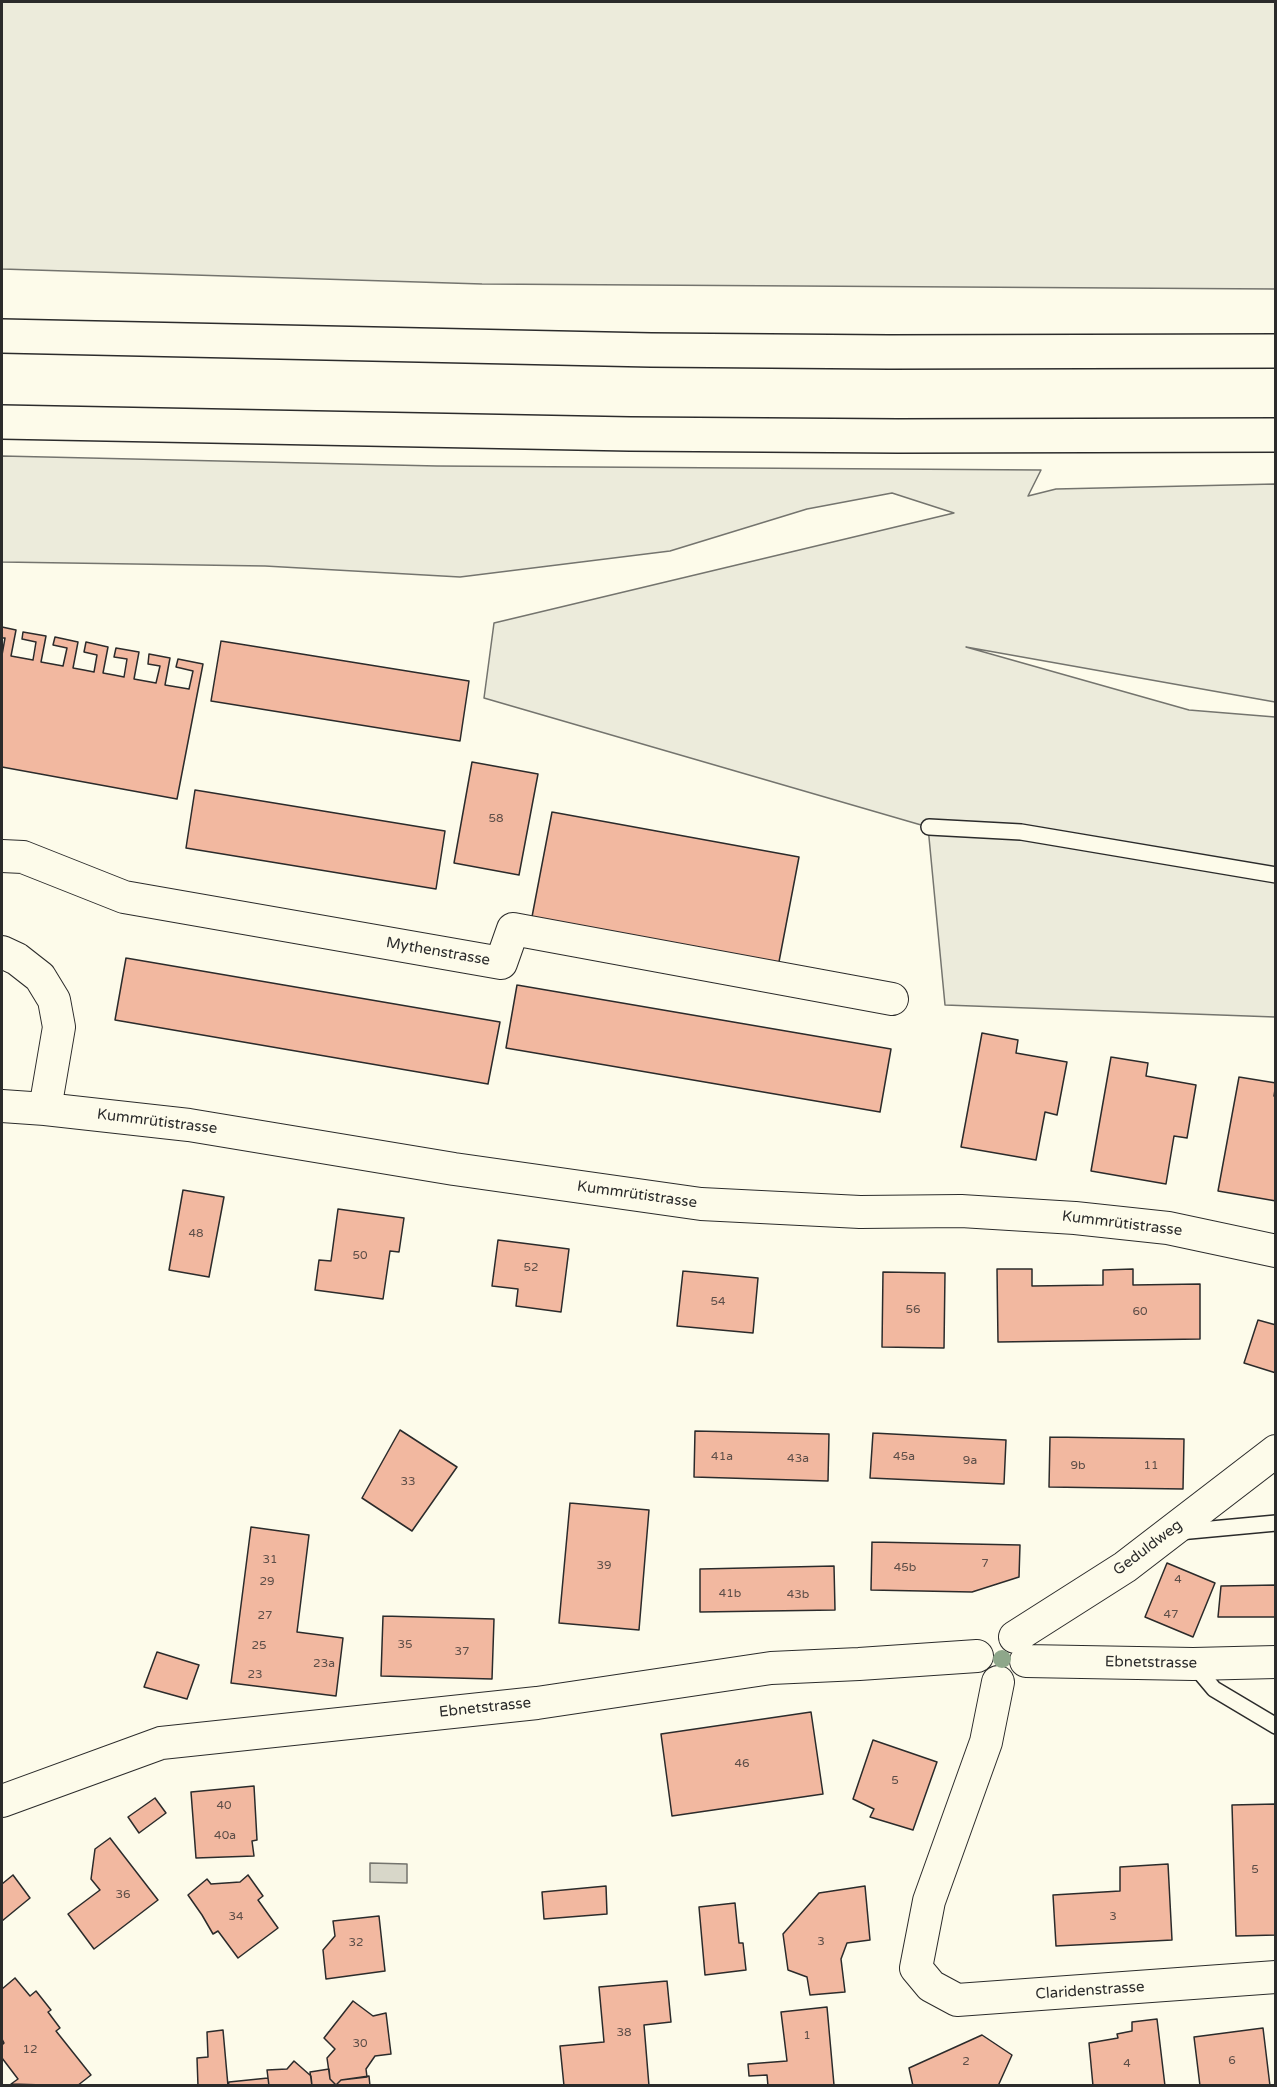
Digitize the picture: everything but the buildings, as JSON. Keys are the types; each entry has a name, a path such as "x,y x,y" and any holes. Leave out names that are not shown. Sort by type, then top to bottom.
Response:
{"highway":[{"path":"2,336 675,350 1275,351"},
{"path":"2,422 642,434 1275,435"}],"street":[{"name":"Mythenstrasse","path":"2,856 23,857 124,897 501,963 513,930 892,999"},
{"path":"2,952 17,959 40,977 54,1000 59,1027 45,1109"},
{"name":"Kummrütistrasse","path":"2,1107 45,1109 189,1125 454,1169 701,1204 860,1212 961,1211 1075,1218 1168,1228 1275,1251"},
{"name":"Geduldweg","path":"1020,1649 1275,1451"},
{"path":"1005,1633 1020,1649 1023,1671 1008,1682 989,1680 978,1665 977,1656 980,1647 986,1638 995,1634 1005,1633"},
{"name":"Ebnetstrasse","path":"1020,1649 1193,1664 1275,1662"},
{"name":"Ebnetstrasse","path":"2,1801 161,1743 537,1703 771,1668 977,1656"},
{"name":"Claridenstrasse","path":"998,1682 986,1742 929,1902 916,1968 931,1986 957,2000 1275,1977"}],"lane":[{"path":"929,827 1021,832 1275,875"},
{"path":"1167,1533 1275,1523"},
{"path":"1193,1664 1214,1689 1275,1726"}],"shaded area":[{"path":"2,2 1275,2 1275,289 482,284 2,269"},
{"path":"2,456 437,466 1041,470 1028,496 1056,489 1275,484 1275,702 966,647 1189,710 1275,717 1275,1017 945,1005 928,827 484,698 494,623 954,513 892,493 807,509 670,551 460,577 265,566 2,562"},
{"path":"370,1863 407,1864 407,1883 370,1882"}]}
